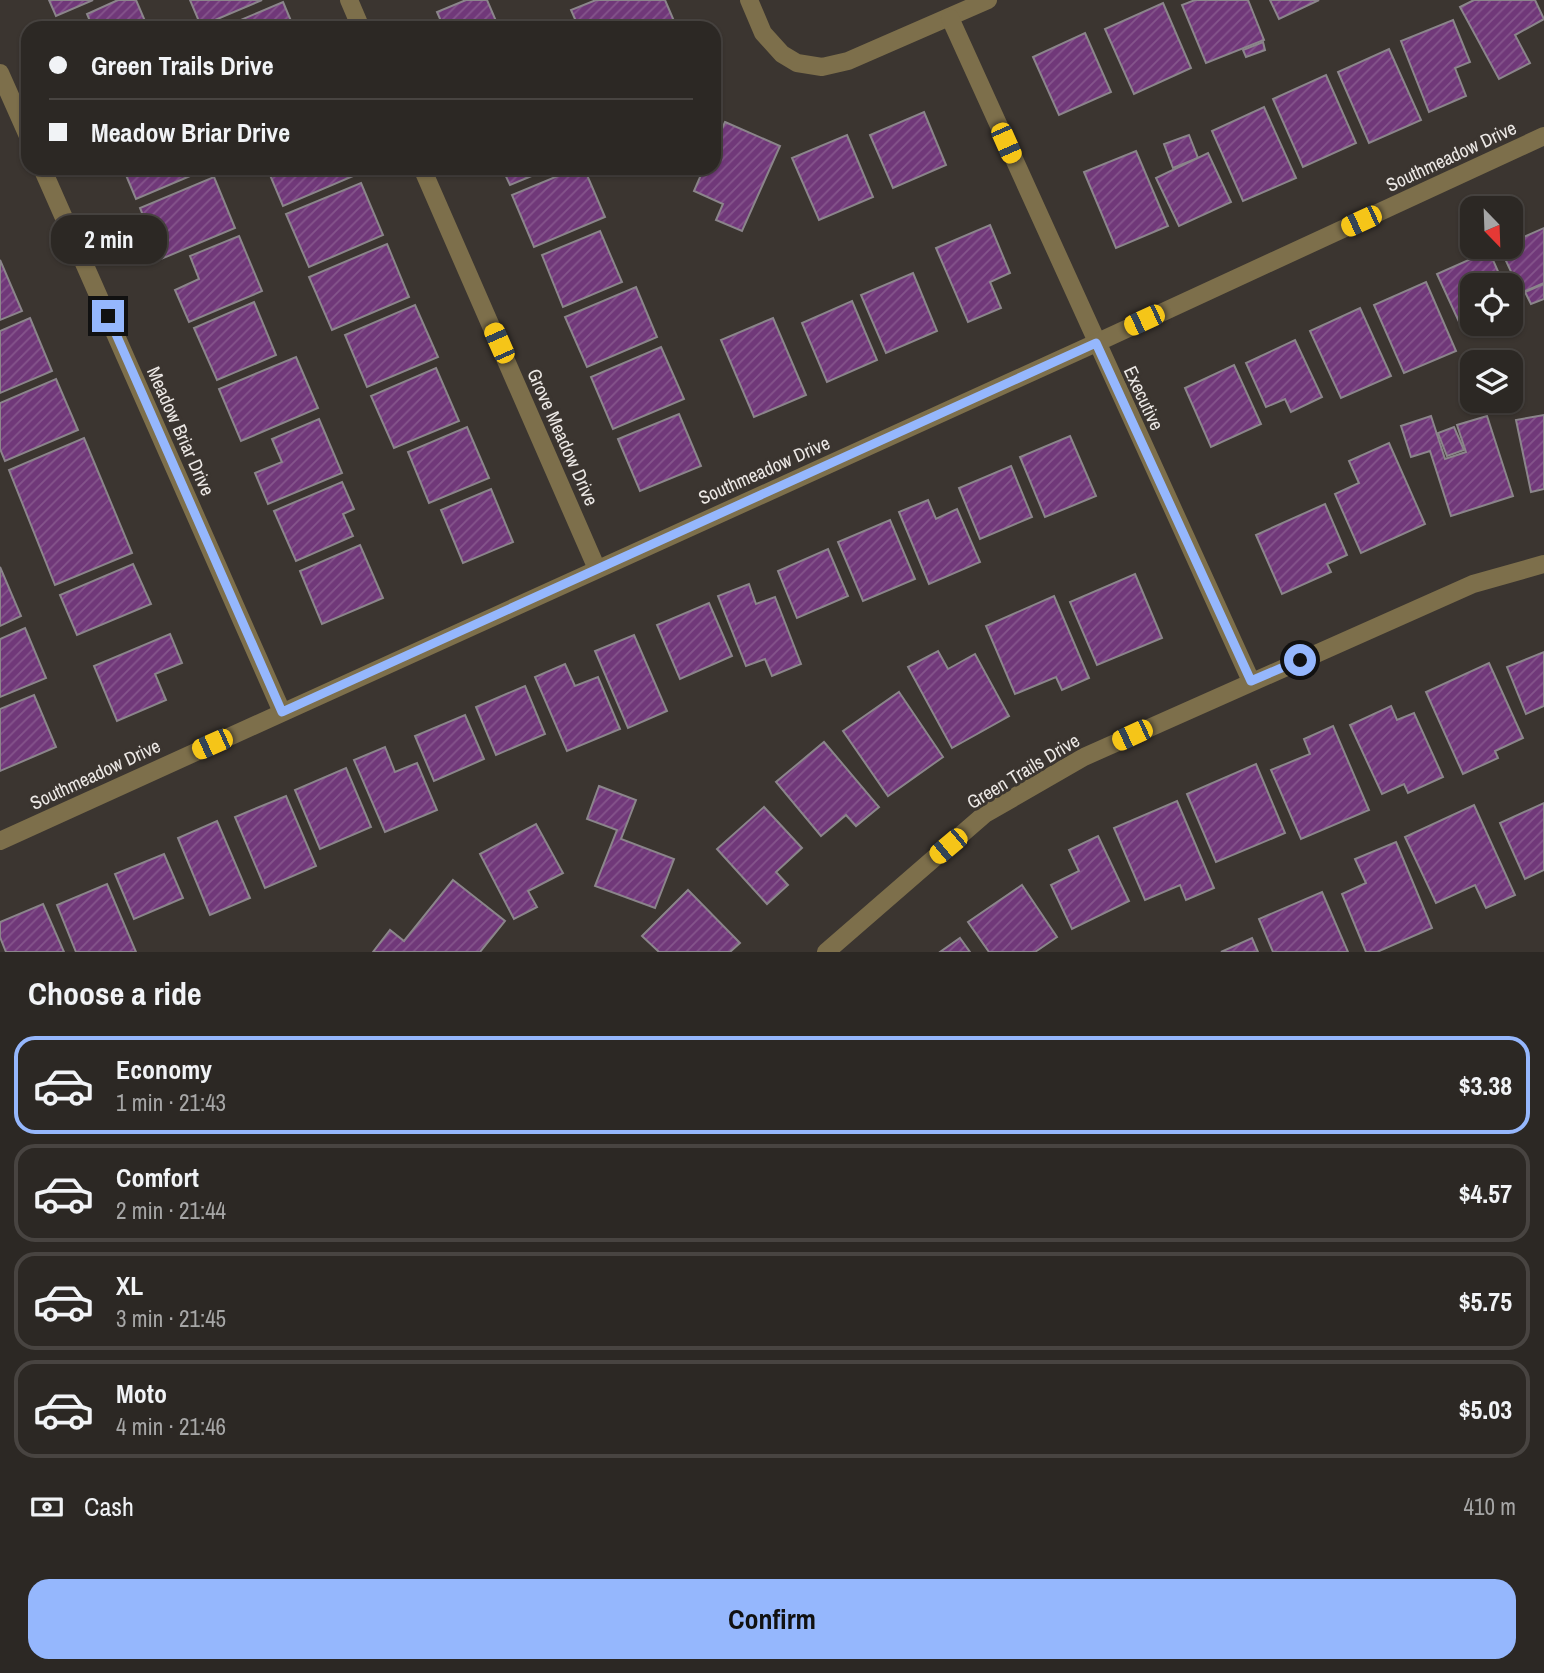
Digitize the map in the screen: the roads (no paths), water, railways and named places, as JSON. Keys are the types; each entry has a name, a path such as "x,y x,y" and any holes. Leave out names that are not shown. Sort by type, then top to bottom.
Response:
{"street":[{"path":"349,0 358,21"},
{"path":"749,0 763,33 782,54 797,63 822,67 848,61 988,0"},
{"name":"Executive","path":"950,18 1251,681"},
{"path":"0,73 21,120"},
{"name":"Southmeadow Drive","path":"0,841 1096,343 1544,136"},
{"name":"Meadow Briar Drive","path":"45,175 282,712"},
{"name":"Grove Meadow Drive","path":"425,175 597,569"},
{"name":"Green Trails Drive","path":"826,952 985,814 1084,757 1473,584 1544,564"}]}
